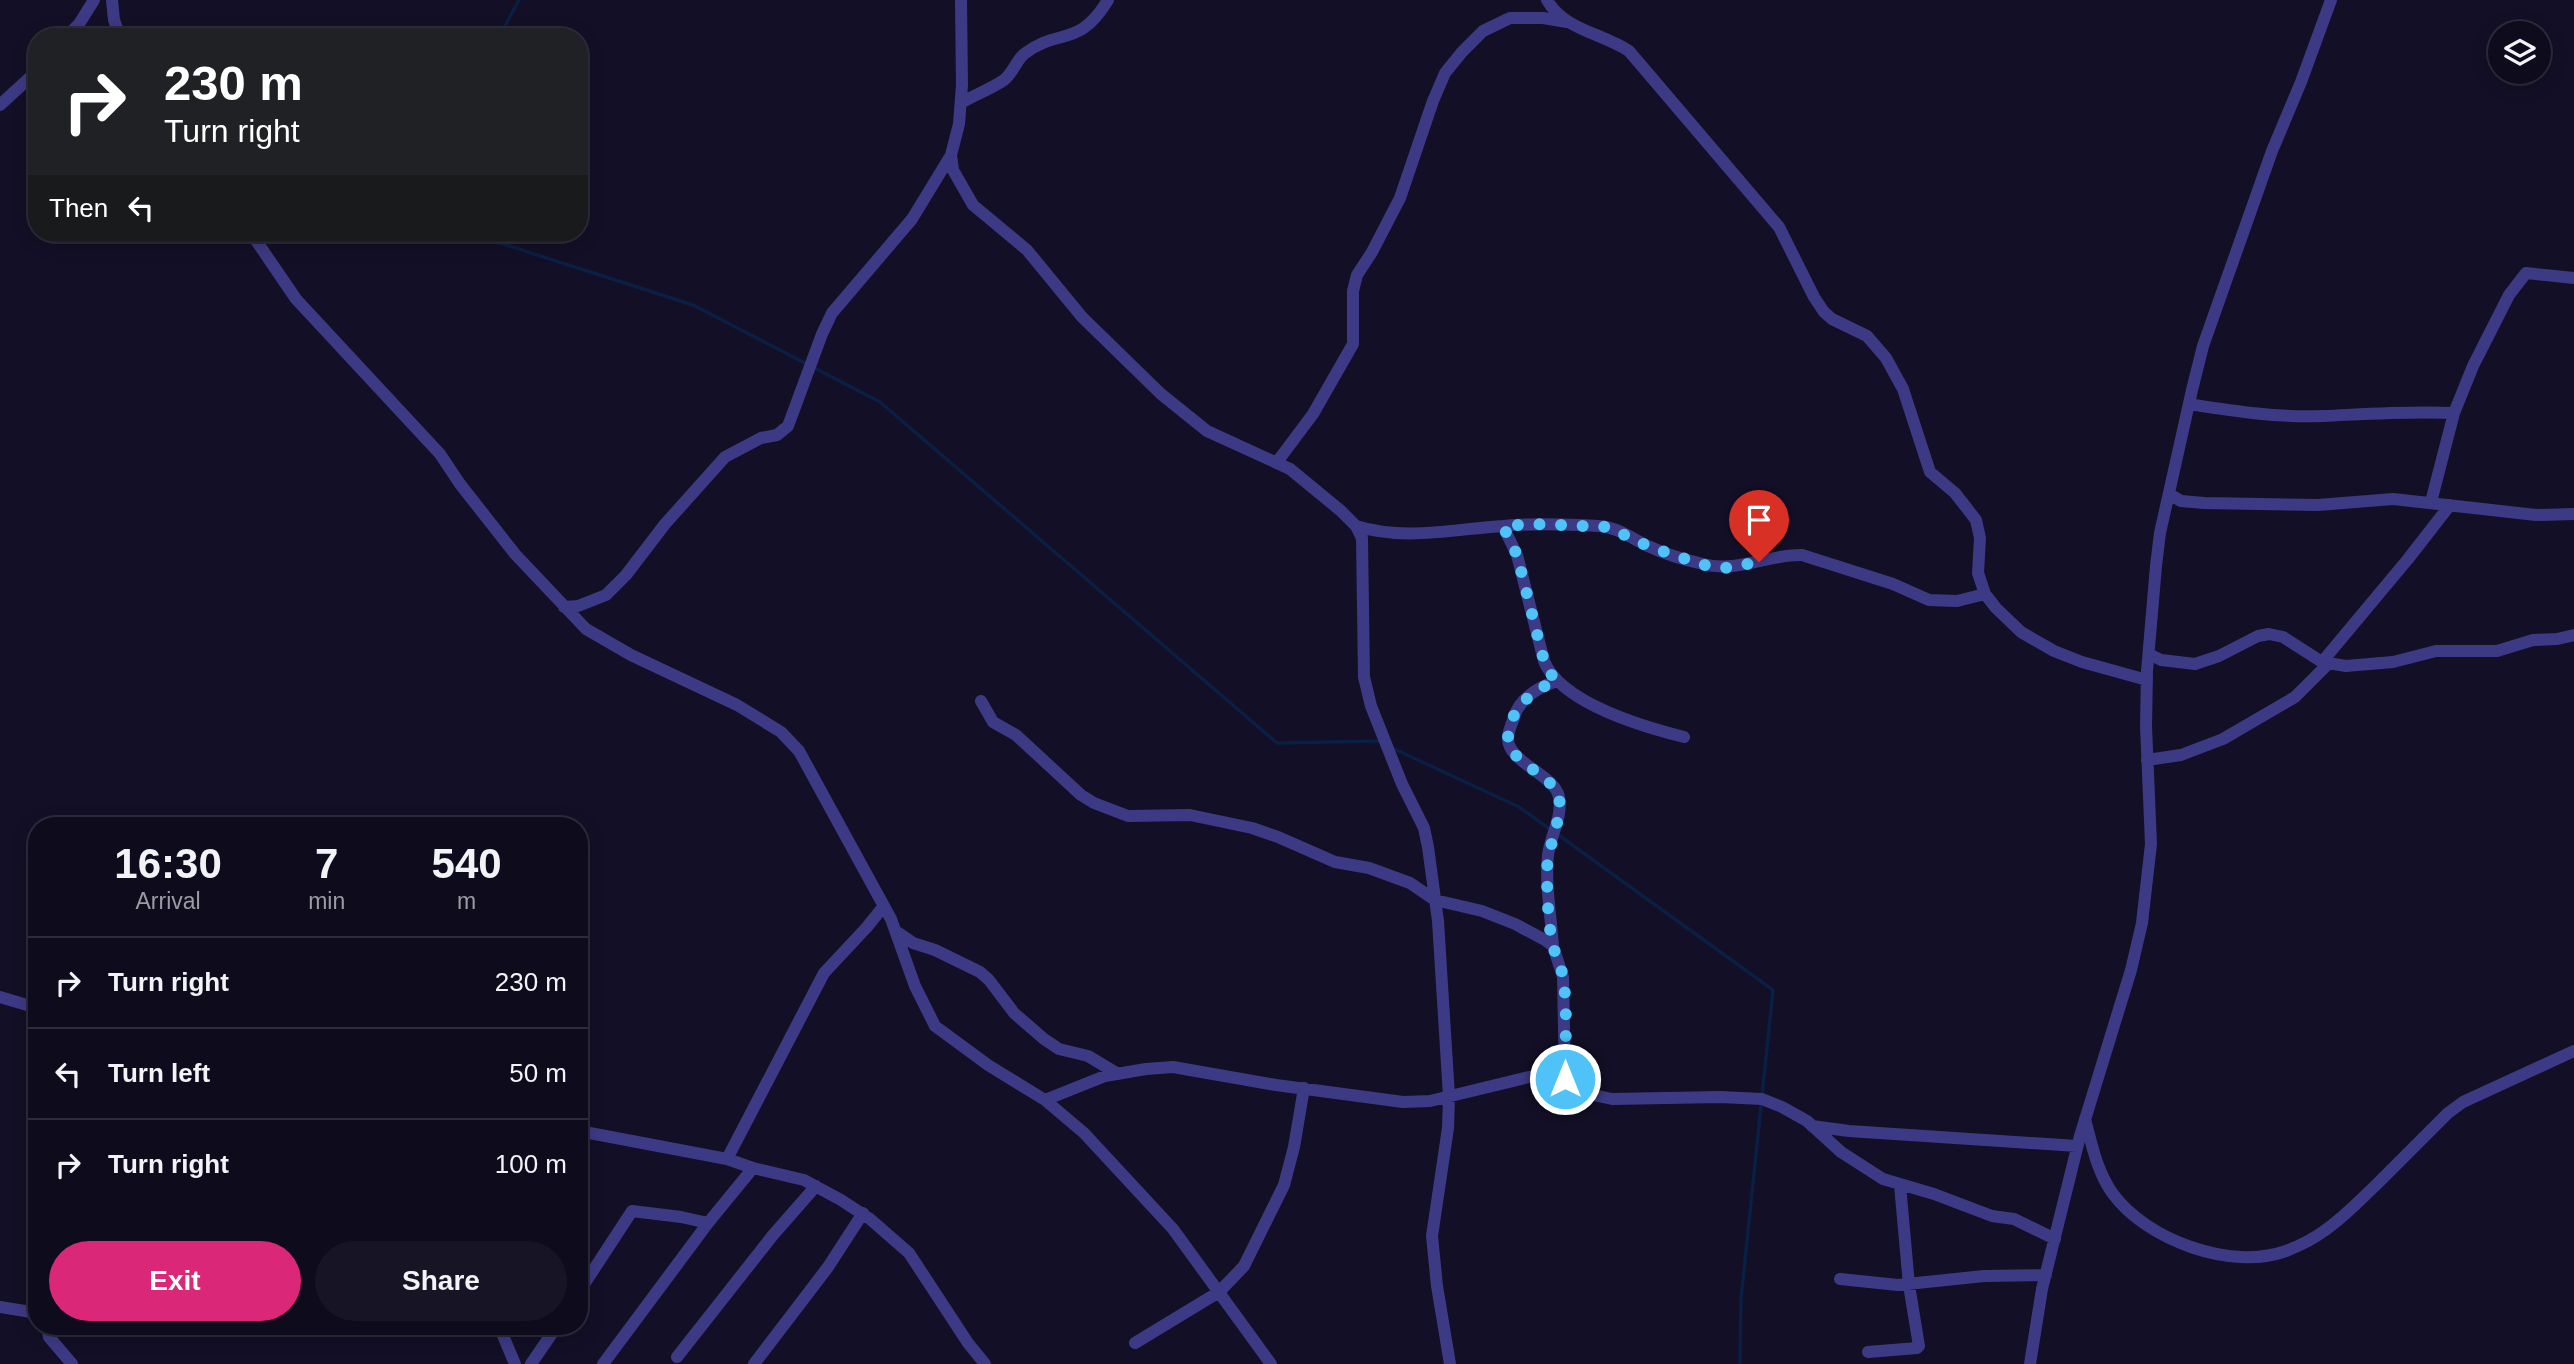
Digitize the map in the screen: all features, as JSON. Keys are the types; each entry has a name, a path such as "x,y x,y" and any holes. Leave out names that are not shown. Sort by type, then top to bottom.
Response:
{"street":[{"path":"73,28 94,0"},
{"path":"113,0 117,28"},
{"path":"564,607 578,606 606,595 626,575 665,524 718,464 761,438 777,435 788,426 821,334 832,313 912,219 951,155 961,103 961,0"},
{"path":"961,103 1005,79 1021,56 1031,50 1073,36 1085,29 1095,20 1108,0"},
{"path":"1547,0 1567,22"},
{"path":"2030,1364 2046,1275 2077,1146 2131,970 2142,923 2151,844 2147,680 2156,566 2169,494 2203,346 2272,151 2331,0"},
{"path":"1277,463 1313,414 1353,344 1353,291 1357,275 1400,198 1433,101 1446,73 1462,52 1483,32 1510,18 1543,18 1567,22 1616,42 1629,51 1779,227 1824,312 1867,336 1886,358 1903,389 1930,472 1955,493 1976,520 1980,538 1978,573 1985,594 2009,622 2034,641 2082,662 2147,680"},
{"path":"0,105 28,79"},
{"path":"951,155 953,170 973,205 1027,250 1082,317 1161,394 1207,431 1290,469 1356,526 1362,538 1364,677 1371,706 1393,764 1424,828 1436,900 1449,1096 1448,1128 1432,1236 1450,1364"},
{"path":"257,242 296,299 440,454 515,554 586,629 631,656 737,705 781,732 799,751 897,932 915,986 936,1026 988,1065 1045,1100 1084,1133 1173,1229 1271,1364"},
{"path":"2431,502 2454,413 2509,295 2522,275 2530,273 2574,278"},
{"path":"2189,404 2245,413 2296,415 2454,413"},
{"path":"2169,494 2181,500 2204,503 2318,505 2393,499 2524,514 2574,514"},
{"path":"2147,760 2181,755 2223,739 2295,697 2450,505"},
{"path":"1356,526 1388,534 1534,524 1608,527 1650,547 1704,565 1725,568 1802,555 1894,584 1928,600 1957,601 1985,594"},
{"path":"1503,526 1517,555 1548,671 1557,681 1619,719 1684,737"},
{"path":"2149,653 2161,660 2195,664 2258,636 2269,634 2283,637 2325,663 2346,666 2393,662 2436,651 2497,650 2533,640 2574,635"},
{"path":"1557,681 1525,699 1516,712 1508,736 1512,750 1553,787 1559,798 1554,832 1549,844 1547,871 1553,946 1563,977 1565,1079"},
{"path":"981,701 993,722 1016,735 1094,803 1128,816 1190,815 1252,828 1335,862 1369,868 1410,883 1436,900 1482,911 1515,924 1553,946"},
{"path":"727,1158 818,983 829,966 883,907"},
{"path":"897,932 913,943 935,950 980,972 1014,1013 1053,1045 1088,1056 1118,1074"},
{"path":"0,997 28,1005"},
{"path":"2085,1119 2095,1158 2104,1178 2114,1195 2145,1224 2164,1237 2204,1250 2238,1255 2264,1255 2285,1252 2325,1231 2347,1213 2448,1113 2463,1102 2574,1051"},
{"path":"1045,1100 1118,1074 1173,1067 1403,1102 1430,1101 1529,1077 1554,1075 1598,1096 1612,1099 1762,1099 1782,1107 1812,1126 1846,1157 1883,1179 1934,1194 1992,1216 2014,1219 2055,1239"},
{"path":"1135,1343 1219,1292 1244,1266 1283,1185 1294,1147 1304,1088"},
{"path":"1812,1126 1849,1131 2077,1146"},
{"path":"588,1133 727,1158 753,1168 804,1180 863,1213 909,1253 968,1343 985,1364"},
{"path":"603,1364 708,1223 753,1168"},
{"path":"1868,1352 1919,1347 1909,1285 1900,1185"},
{"path":"677,1357 773,1235 816,1186"},
{"path":"588,1278 632,1211 708,1223"},
{"path":"754,1364 835,1258 863,1213"},
{"path":"1840,1279 1909,1285 1984,1276 2046,1275"},
{"path":"0,1307 28,1311"},
{"path":"49,1335 72,1364"},
{"path":"503,1335 515,1364"},
{"path":"531,1364 550,1335"}],"waterway":[{"path":"504,28 519,0"},
{"path":"497,242 693,305 880,402 1277,743 1380,741"},
{"path":"1390,747 1519,807 1551,830"},
{"path":"1557,834 1773,990 1741,1299 1740,1364"}],"route":[{"path":"1565,1079 1565,1002 1563,979 1553,946 1547,871 1549,844 1560,805 1559,798 1557,791 1512,750 1508,736 1516,712 1525,699 1557,681 1544,661 1517,555 1503,526 1534,524 1608,527 1615,528 1650,547 1704,565 1725,568 1759,562"}]}
